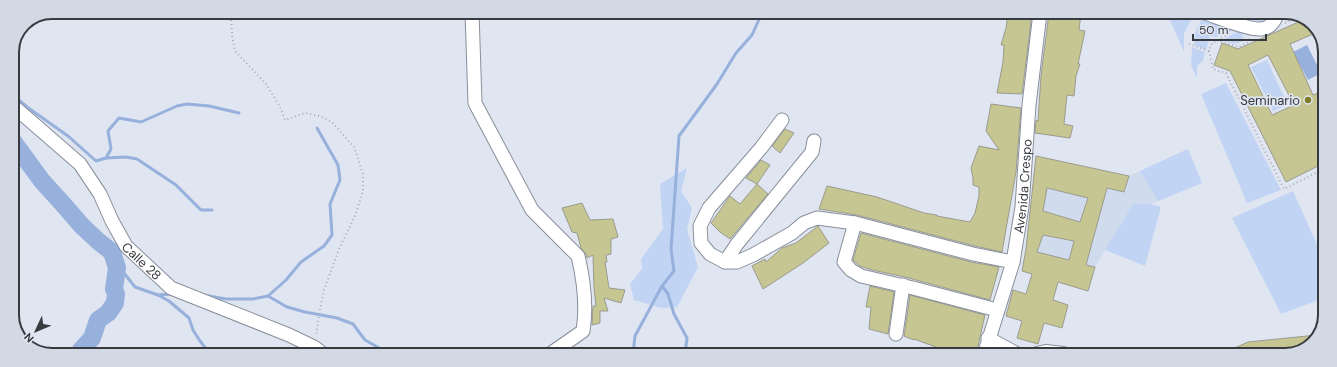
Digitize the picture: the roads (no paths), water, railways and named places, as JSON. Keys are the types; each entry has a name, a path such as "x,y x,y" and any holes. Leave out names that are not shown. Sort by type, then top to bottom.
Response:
{"street":[{"path":"472,19 475,102 532,210 578,256 583,284 585,316 583,331 559,348"},
{"name":"Avenida Crespo","path":"986,348 1013,262 1022,207 1029,105 1039,19"},
{"path":"1229,19 1244,26 1260,29 1269,26 1275,19"},
{"name":"Calle 28","path":"19,111 80,164 100,194 112,221 126,246 171,288 289,335 314,348"},
{"path":"782,120 748,164 709,208 700,226 701,243 710,254 725,262 737,262 753,255 792,233 804,223 816,218 855,223 966,252 1013,262"},
{"path":"725,262 737,244 812,152 814,141"},
{"path":"855,223 844,262 851,270 861,276 903,285 997,310"},
{"path":"896,334 903,285"},
{"path":"988,338 1006,348"}],"waterway":[{"path":"686,348 687,338 674,314 668,294 662,286 674,271 671,249 679,136 717,84 736,53 752,35 759,19"},
{"path":"19,100 68,136 96,161 106,158 111,149 108,131 119,118 141,122 177,106 187,104 209,106 239,113"},
{"path":"203,295 226,299 253,299 268,296 286,280 301,262 324,246 332,235 330,204 340,180 338,165 317,128"},
{"path":"19,150 42,181 82,226 112,252 117,268 114,289 116,294 115,303 108,313 98,320 92,338 83,348"},
{"path":"106,158 126,157 137,159 176,185 201,210 212,210"},
{"path":"116,263 135,287 158,295 169,301 189,318 193,330 205,348"},
{"path":"634,348 635,336 662,286"},
{"path":"158,295 173,294"},
{"path":"268,296 287,307 337,318 353,324 365,340 379,348"}],"place":[{"name":"Seminario","path":"1308,100"}]}
